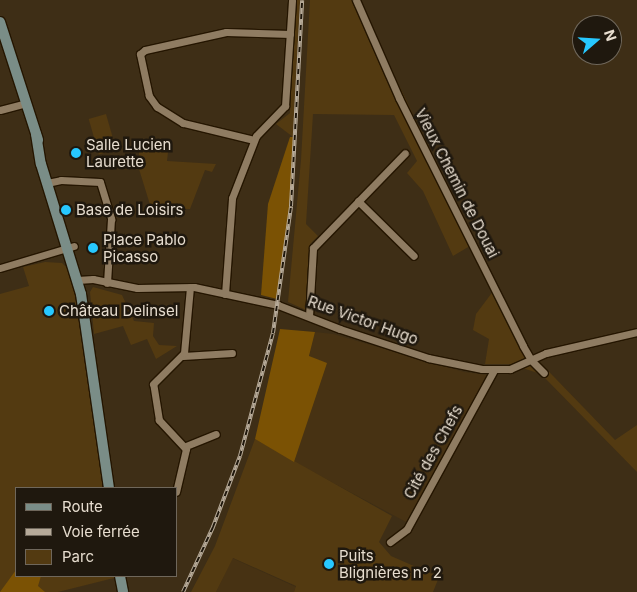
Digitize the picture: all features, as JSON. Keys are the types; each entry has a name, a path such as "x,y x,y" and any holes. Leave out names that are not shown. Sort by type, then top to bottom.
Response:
{"main road":[{"path":"0,22 80,279 108,487"},
{"path":"120,577 122,592"}],"street":[{"path":"225,294 230,203 254,140 285,106 292,0"},
{"name":"Vieux Chemin de Douai","path":"356,0 399,98 530,360 544,373"},
{"path":"254,140 183,123 157,107 149,96 140,54 145,50 226,32 290,34"},
{"path":"0,110 26,103"},
{"path":"310,316 313,248 405,153"},
{"path":"49,182 97,180 101,183 111,219 107,283"},
{"path":"358,201 414,256"},
{"path":"0,268 71,247"},
{"name":"Rue Victor Hugo","path":"80,279 137,288 190,287 282,305 434,360 494,370 510,368 546,353 637,332"},
{"path":"183,356 190,287"},
{"path":"178,487 186,459 186,446 159,420 153,387 157,376 183,356 232,352"},
{"name":"Cité des Chefs","path":"390,542 406,529 494,370"},
{"path":"186,446 216,434"}],"shaded area":[{"path":"290,137 293,137 292,194 277,299 261,295 268,204"},
{"path":"280,329 315,332 309,356 327,363 294,462 255,439"},
{"path":"315,332 333,334 464,372 487,375 408,523 294,462 326,363 309,357"},
{"path":"232,558 296,587 294,592 216,592"},
{"path":"15,571 15,577 41,577 38,586 45,592 0,592"}],"green space":[{"path":"295,0 300,0 293,137 276,124 290,113"},
{"path":"310,0 358,0 475,243 453,256 423,191 407,173 417,161 394,115 313,114 306,224 318,236 310,244 306,310 288,302 301,160"},
{"path":"106,114 116,150 99,155 89,119"},
{"path":"139,149 168,152 167,161 216,164 212,172 205,170 190,209 151,208 139,169"},
{"path":"45,262 62,263 70,271 103,487 15,487 15,577 114,577 58,592 0,592 0,294 29,286 23,267"},
{"path":"497,286 527,349 615,440 637,425 637,472 541,374 510,364 485,364 489,339 473,330 476,314"},
{"path":"93,287 122,295 134,321 154,323 153,336 159,345 177,346 156,359 147,339 131,345 123,326 94,334 90,292"},
{"path":"255,439 392,516 379,542 391,556 439,577 433,592 294,592 296,586 233,558 216,592 191,592 215,546"}],"railway":[{"path":"183,592 213,527 240,456 273,333 291,206 302,0"}],"place":[{"name":"Salle Lucien Laurette","path":"76,153"},
{"name":"Base de Loisirs","path":"66,210"},
{"name":"Place Pablo Picasso","path":"93,248"},
{"name":"Château Delinsel","path":"49,311"},
{"name":"Puits Blignières n° 2","path":"329,564"}]}
